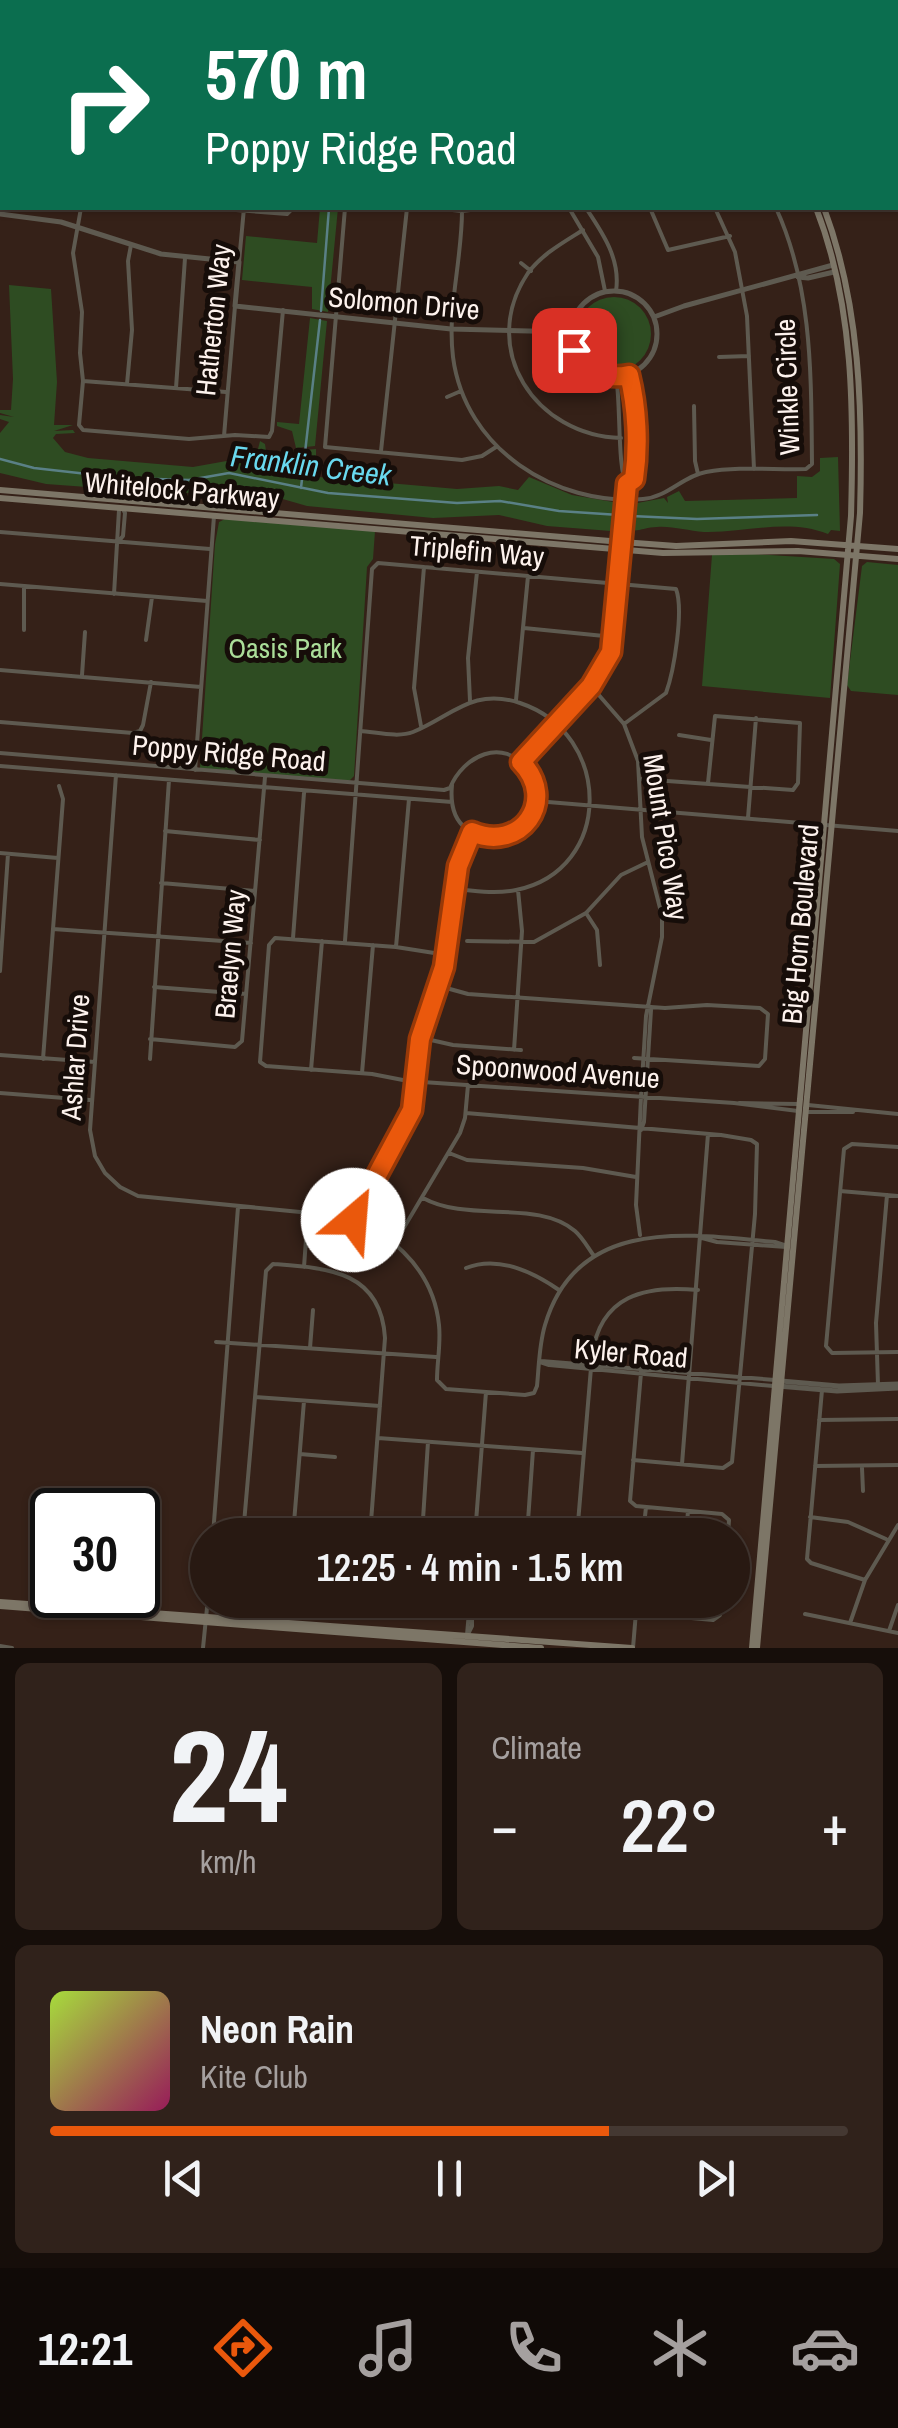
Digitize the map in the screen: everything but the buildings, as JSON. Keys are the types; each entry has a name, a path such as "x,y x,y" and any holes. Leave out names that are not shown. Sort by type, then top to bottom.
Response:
{"main road":[{"name":"Big Horn Boulevard","path":"817,210 836,268 848,350 854,545"},
{"name":"Big Horn Boulevard","path":"754,1648 860,493 856,350 840,255 825,210"},
{"name":"Whitelock Parkway","path":"0,490 214,516 622,546 790,540 898,549"},
{"name":"Whitelock Parkway","path":"0,498 122,504 622,546 663,553 757,550 898,559"},
{"name":"Big Horn Boulevard","path":"778,1384 787,1246 803,1108"},
{"path":"0,1604 541,1648"},
{"path":"467,1642 633,1648"}],"street":[{"path":"81,210 74,252 82,312 80,428 189,439 271,435 284,310"},
{"name":"Hatherton Way","path":"224,436 244,210"},
{"path":"253,210 287,214 291,210"},
{"path":"345,210 325,446 462,460 482,456 496,447"},
{"path":"380,453 407,210"},
{"path":"448,210 475,210"},
{"path":"570,210 598,257 605,292"},
{"path":"587,210 607,242 614,262 616,290"},
{"path":"651,210 668,250 730,236"},
{"path":"716,210 730,236 742,292 751,356 754,469"},
{"name":"Winkle Circle","path":"462,212 453,358 474,417 496,447 528,472 560,487 626,498 656,496 698,474 806,469 812,464 809,338 789,239 777,210"},
{"path":"0,214 42,218 185,257 239,262"},
{"path":"583,230 554,248 531,271 518,294 510,330 514,362 533,399 567,427 590,435 622,438"},
{"path":"127,384 132,330 128,261 131,244"},
{"path":"176,388 185,257"},
{"path":"520,263 531,271"},
{"path":"654,317 836,268"},
{"path":"616,290 641,300 654,317 657,334 653,353 643,366 629,375 616,377 584,364 574,350 572,332 582,306 616,290"},
{"name":"Solomon Drive","path":"234,306 452,329 572,332"},
{"path":"719,358 751,356"},
{"path":"627,484 634,479 636,466 629,375"},
{"path":"521,762 591,686 603,669 614,638 627,484 621,473 616,377"},
{"path":"83,381 226,392"},
{"path":"447,397 462,391"},
{"path":"694,406 698,474"},
{"path":"114,594 118,512 122,504"},
{"path":"195,770 214,516"},
{"path":"0,532 211,549"},
{"name":"Triplefin Way","path":"345,942 372,569 378,563 671,587 679,597 672,680 666,694 624,724"},
{"path":"422,726 414,688 424,567"},
{"path":"470,702 468,658 477,572"},
{"path":"516,702 528,576"},
{"path":"0,584 207,601"},
{"path":"24,586 24,630"},
{"path":"146,640 152,596"},
{"path":"524,628 614,638"},
{"path":"82,675 86,632"},
{"path":"0,670 202,687"},
{"path":"0,722 134,732 143,725 151,682"},
{"name":"Mount Pico Way","path":"591,686 624,724 638,762 642,837 662,923 650,1007 637,1177 640,1237"},
{"path":"360,731 402,734 470,702 516,702 558,723 584,762 590,782 590,807 579,843 562,864 518,890 455,889"},
{"path":"640,779 708,784 750,787 790,790 796,788 800,723 715,716 708,784"},
{"path":"748,819 756,718"},
{"path":"679,735 712,740"},
{"path":"502,753 521,762 534,782 536,801 527,822 508,835 486,837 472,832 458,818 452,802 452,785 462,766 480,754 502,753"},
{"name":"Poppy Ridge Road","path":"0,754 355,784 444,790 452,785"},
{"name":"Poppy Ridge Road","path":"0,766 452,802"},
{"name":"Ashlar Drive","path":"116,776 90,1130 93,1150 102,1168 114,1183 149,1200 308,1212 353,1220 394,1243 416,1266 432,1298 439,1327 438,1358"},
{"name":"Braelyn Way","path":"150,1039 238,1046 242,1041 266,776"},
{"path":"150,1059 168,780"},
{"path":"44,1058 63,796 59,786"},
{"path":"304,791 293,938 447,955"},
{"path":"396,947 409,799"},
{"path":"536,801 898,831"},
{"path":"165,832 260,840"},
{"path":"353,1220 408,1120 420,1038 447,955 459,860 472,832"},
{"path":"0,854 58,858"},
{"path":"0,971 8,854"},
{"path":"467,941 534,942 586,913 621,875 648,862"},
{"path":"161,883 255,891"},
{"path":"514,1050 522,910 518,890"},
{"path":"586,913 597,930 600,964"},
{"path":"53,929 251,942"},
{"name":"Spoonwood Avenue","path":"293,938 273,939 269,947 262,1064 416,1081 898,1114"},
{"path":"311,1070 322,940"},
{"path":"362,1073 373,945"},
{"path":"439,986 464,994 517,998 650,1007 707,1004 760,1008 768,1018 765,1061 759,1066 634,1058"},
{"path":"154,987 246,994"},
{"path":"420,1038 521,1050"},
{"path":"0,1056 94,1062"},
{"path":"394,1243 448,1153 466,1113 468,1085"},
{"path":"0,1093 92,1100"},
{"path":"466,1113 596,1122 752,1140 757,1144 752,1243 731,1464 723,1468 633,1460"},
{"path":"682,1464 708,1134"},
{"path":"898,1147 846,1146 827,1349 898,1352"},
{"path":"448,1153 467,1160 637,1177"},
{"path":"840,1192 898,1196"},
{"path":"878,1385 876,1354 887,1196"},
{"path":"423,1198 452,1210 556,1220 576,1232 595,1257"},
{"path":"214,1518 238,1207"},
{"path":"304,1267 308,1212"},
{"path":"216,1342 438,1358 440,1387 532,1394 538,1386 544,1328 561,1291 612,1246 640,1237 664,1235 778,1242 787,1246"},
{"path":"245,1518 267,1268 273,1264 339,1272 368,1292 383,1320 371,1518"},
{"path":"466,1268 478,1264 518,1268 532,1272 561,1291"},
{"path":"578,1518 591,1366 600,1328 624,1300 654,1288 698,1290"},
{"path":"310,1348 313,1310"},
{"path":"647,1347 641,1371 629,1500 634,1506 727,1518"},
{"name":"Kyler Road","path":"540,1362 822,1390 898,1386"},
{"name":"Kyler Road","path":"778,1384 898,1386"},
{"path":"822,1390 808,1561 865,1580"},
{"path":"477,1518 486,1392"},
{"path":"254,1398 380,1406"},
{"path":"294,1518 304,1401"},
{"path":"819,1420 898,1419"},
{"path":"378,1438 584,1453"},
{"path":"423,1518 428,1442"},
{"path":"528,1518 534,1449"},
{"path":"300,1454 335,1456"},
{"path":"815,1466 898,1466"},
{"path":"862,1468 863,1490"},
{"path":"645,1518 646,1507"},
{"path":"687,1518 688,1511"},
{"path":"810,1517 848,1522 887,1540"},
{"path":"850,1623 865,1580 898,1524"},
{"path":"889,1631 898,1604"},
{"path":"804,1614 898,1633"},
{"path":"633,1648 636,1618"},
{"path":"204,1648 206,1620"},
{"path":"0,1646 12,1648"}],"green space":[{"path":"320,210 338,210 328,312 312,309 312,287 242,280 246,236 317,243"},
{"path":"9,285 51,289 57,382 54,425 73,425 54,431 75,433 56,434 53,438 65,452 88,458 193,467 232,460 255,461 260,441 265,444 267,458 280,464 284,471 293,451 316,449 319,477 518,490 529,477 572,495 619,503 618,529 547,526 499,515 433,518 307,506 238,486 187,493 128,490 46,484 0,473 0,433 9,422 0,419 0,415 14,417 0,413 11,410"},
{"path":"614,297 640,308 651,334 640,360 614,371 588,360 577,334 588,308"},
{"path":"310,318 327,321 315,446 296,448 292,431 277,426 277,422 299,424"},
{"path":"838,457 840,531 831,530 828,534 797,527 720,532 663,527 629,530 632,504 664,498 668,503 667,497 679,491 685,501 797,498 797,476 812,477 820,471 820,458"},
{"name":"Oasis Park","path":"225,519 375,531 373,559 367,567 354,776 348,782 200,768 215,544 219,522"},
{"path":"712,555 834,559 840,564 830,698 702,686"},
{"path":"867,562 898,565 898,695 851,691 847,685 862,566"}],"waterway":[{"path":"321,311 329,210"},
{"path":"301,488 320,320"},
{"name":"Franklin Creek","path":"0,459 34,468 123,478 189,480 229,473 328,493 457,503 500,501 559,511 619,515"},
{"name":"Franklin Creek","path":"631,516 697,519 817,515"}],"route":[{"path":"353,1220 412,1110 420,1039 444,967 462,853 472,832 497,838 519,830 527,822 533,812 536,789 521,762 591,686 611,652 627,484 634,479 636,466 633,392 629,375 616,377 592,370 574,350"}]}
